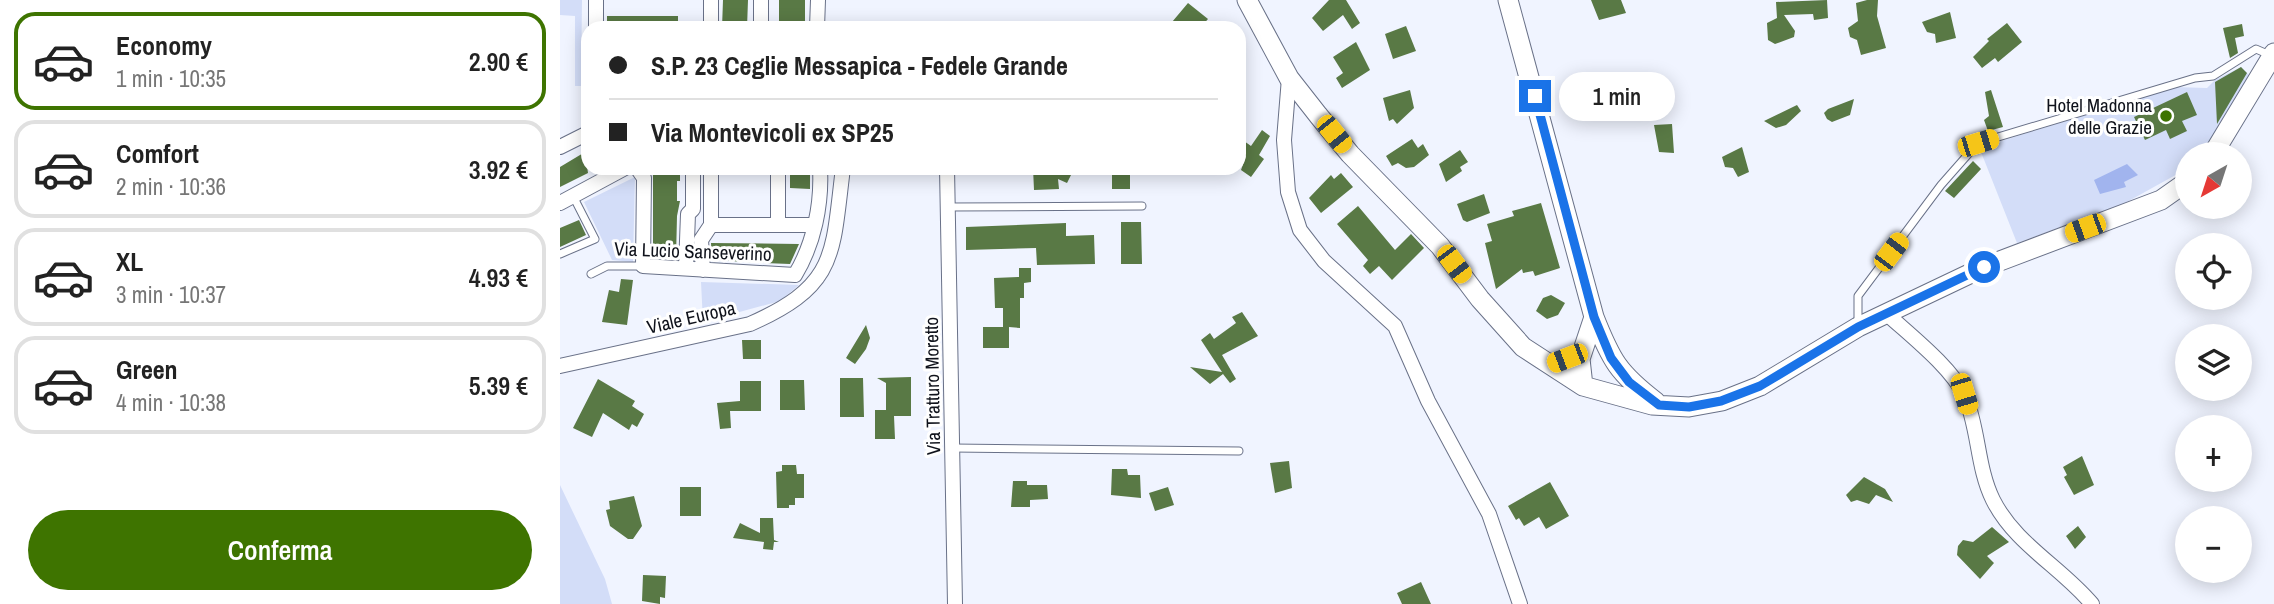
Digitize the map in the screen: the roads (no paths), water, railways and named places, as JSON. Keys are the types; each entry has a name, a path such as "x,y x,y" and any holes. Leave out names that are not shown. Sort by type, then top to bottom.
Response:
{"street":[{"path":"596,0 596,21"},
{"path":"711,0 711,21"},
{"path":"761,0 761,21"},
{"path":"817,21 818,0"},
{"path":"1247,0 1289,78 1350,154 1440,246 1480,299 1523,347 1583,386 1619,397 1659,405 1689,407 1721,401 1797,366 1858,327 1984,267 2161,200 2175,190"},
{"path":"1508,0 1594,317 1611,358 1629,382 1659,405"},
{"path":"2220,142 2273,55"},
{"path":"1289,78 1284,140 1288,192 1300,230 1324,261 1395,326 1428,401 1489,514 1520,604"},
{"path":"560,147 581,136"},
{"path":"566,200 612,175"},
{"path":"643,175 645,178 643,266"},
{"path":"686,268 688,214 693,209 692,175"},
{"path":"703,270 701,240 711,225 711,175"},
{"path":"778,175 778,223"},
{"path":"711,225 815,225 820,175"},
{"path":"821,184 841,184 842,175"},
{"name":"Via Tratturo Moretto","path":"947,175 955,604"},
{"name":"Viale Europa","path":"560,366 750,324 777,312 819,279 832,250 841,184"},
{"name":"Via Lucio Sanseverino","path":"643,266 795,275 804,261 815,225"},
{"path":"1887,314 1938,362 1964,394 1993,500 2021,540 2079,589 2092,604"},
{"path":"1583,386 1580,359 1594,317"},
{"path":"1549,365 1567,358 1589,338"},
{"path":"1583,386 1602,374 1611,358"}],"lane":[{"path":"1858,327 1858,296 1941,185 1978,143 2100,105 2213,76 2256,49 2273,55"},
{"path":"560,254 595,239 566,200"},
{"path":"948,207 1142,206"},
{"name":"Via Lucio Sanseverino","path":"592,274 607,265 643,266"},
{"path":"953,448 1239,451"}],"water":[{"path":"2127,164 2138,175 2124,182 2126,187 2100,194 2094,180"}],"place":[{"name":"Hotel Madonna delle Grazie","path":"2166,116"}]}
